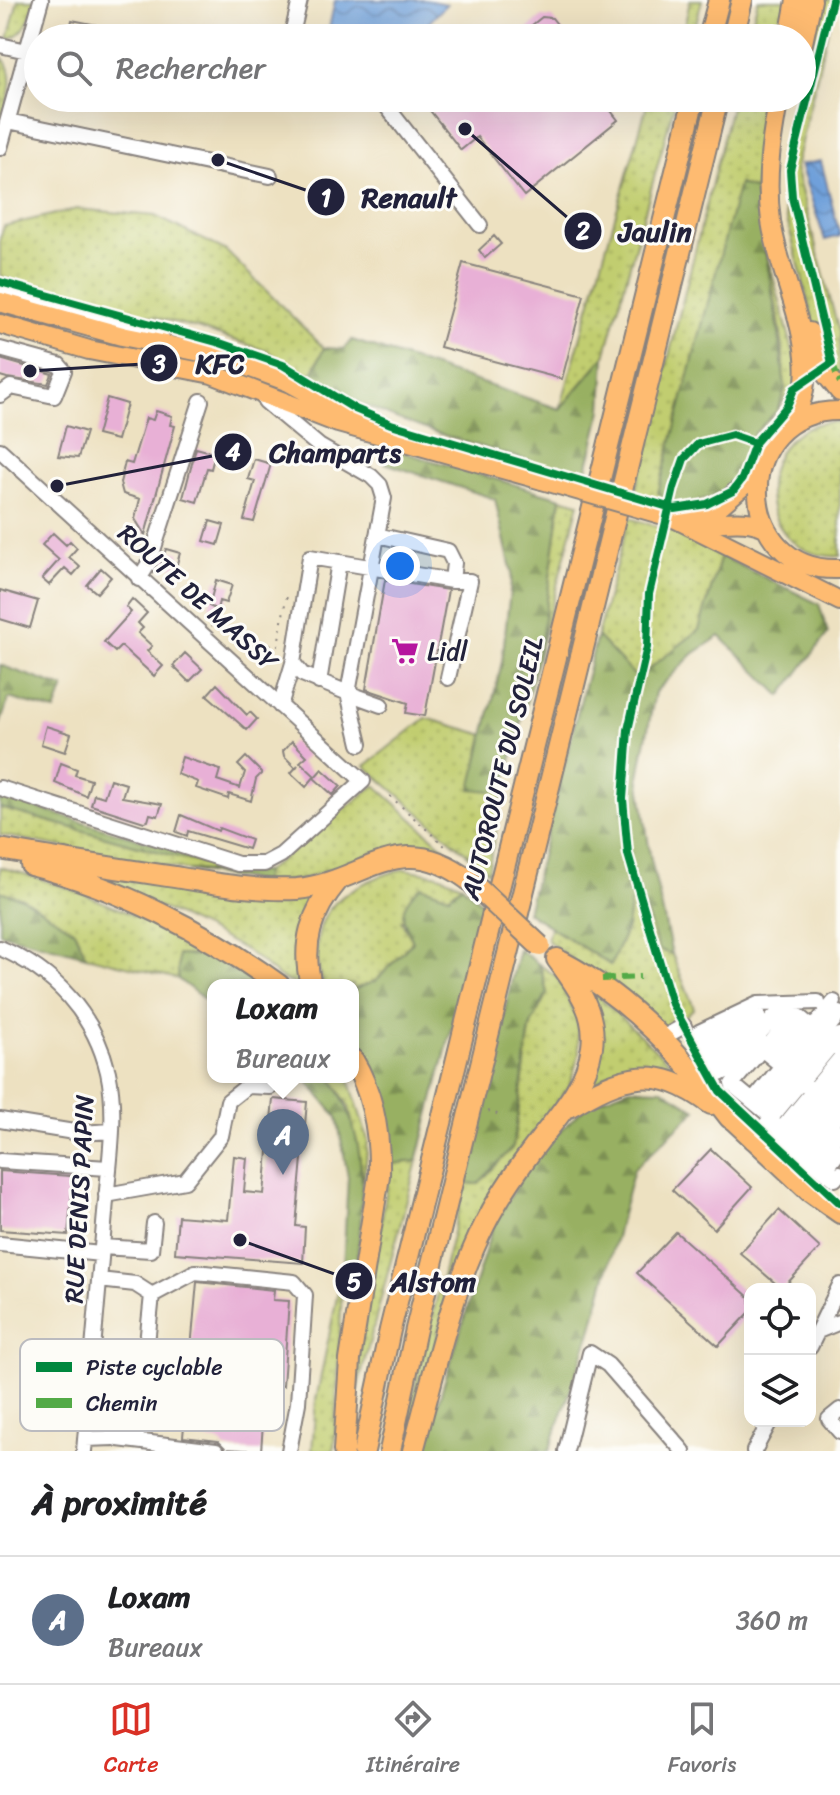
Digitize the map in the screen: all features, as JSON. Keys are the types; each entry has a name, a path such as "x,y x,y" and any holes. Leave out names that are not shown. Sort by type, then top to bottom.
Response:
{"highway":[{"path":"713,24 719,0"},
{"path":"736,24 742,0"},
{"name":"AUTOROUTE DU SOLEIL","path":"364,1451 390,1330 691,112"},
{"name":"AUTOROUTE DU SOLEIL","path":"390,1451 715,112"},
{"path":"0,849 253,888 301,888 338,880 378,862 408,857 436,862 469,880 549,952 604,986 694,1070 730,1118"},
{"path":"0,857 51,871 127,900 210,941 270,979"},
{"path":"310,979 306,949 309,927 317,908 338,880"},
{"path":"413,1451 477,1241 517,1170 565,1110 587,1069 593,1034 583,998 549,952"},
{"path":"344,1451 350,1360 379,1176 380,1150 369,1095 359,1073"},
{"path":"565,1110 614,1082 654,1077 688,1088 730,1118"}],"main road":[{"path":"792,24 796,0"},
{"path":"807,24 812,0"},
{"path":"674,518 721,505 757,474 776,437 803,406 808,379 771,223 767,176 777,112"},
{"path":"788,112 778,163 781,223 813,345 823,371 840,392"},
{"path":"0,302 122,336 215,355 289,382 390,436"},
{"path":"0,324 89,350 239,382 338,423 674,518 707,524 735,520 765,527"},
{"path":"791,423 808,415 840,411"},
{"path":"757,474 757,501 765,527 795,558 814,566 839,570"},
{"path":"674,518 840,601"},
{"path":"730,1118 752,1141 835,1211 840,1225"}],"street":[{"path":"34,24 41,0"},
{"path":"294,24 300,0"},
{"path":"0,45 24,50"},
{"path":"0,148 24,62"},
{"path":"391,112 480,225"},
{"path":"8,121 270,176"},
{"path":"0,292 139,329 215,355"},
{"path":"0,349 59,365 64,375 58,391 50,398 11,387 0,395"},
{"path":"239,382 279,409 319,446 371,476 380,485 384,498 348,693 360,744"},
{"path":"139,579 149,563 201,401"},
{"name":"ROUTE DE MASSY","path":"0,450 363,781 281,855 264,864 238,864 0,788"},
{"path":"377,535 448,551 454,563 452,581"},
{"path":"280,706 293,663 310,557 452,581 470,581 448,678"},
{"path":"319,682 339,562"},
{"path":"293,663 302,674 381,705"},
{"name":"RUE DENIS PAPIN","path":"0,948 37,966 56,982 89,1024 108,1073 112,1131 94,1339"},
{"path":"791,1138 785,1060 818,1002 827,997 838,1007 818,1031 785,1060 732,1084 791,1138 840,1151"},
{"path":"785,1060 818,1031 818,1002"},
{"path":"662,1038 684,1026"},
{"path":"785,1060 818,1031"},
{"path":"785,1060 818,1031"},
{"path":"840,1058 785,1060 709,1053 785,1060 840,1076"},
{"path":"785,1060 791,1138"},
{"path":"785,1060 791,1138"},
{"path":"785,1060 791,1138"},
{"path":"106,1195 185,1181 221,1136 228,1101 247,1086 270,1087"},
{"path":"0,1120 80,1133 112,1131"},
{"path":"752,1141 840,1132"},
{"path":"0,1161 108,1168"},
{"path":"0,1244 151,1250 154,1223"},
{"path":"152,1295 195,1272 294,1282 305,1295 298,1403 289,1451"},
{"path":"99,1280 135,1284 152,1295"},
{"path":"816,1335 840,1285"},
{"path":"147,1339 152,1295"},
{"path":"818,1331 840,1322"},
{"path":"566,1451 590,1353 608,1365 683,1451"},
{"path":"840,1410 829,1419 840,1432"},
{"path":"754,1451 767,1427"},
{"path":"85,1445 138,1431"},
{"path":"114,1438 216,1451"}],"path":[{"path":"390,796 448,849"},
{"path":"472,1105 503,1116"}],"green space":[{"path":"18,0 35,0 24,29 8,39"},
{"path":"690,0 702,0 696,24 685,24"},
{"path":"758,0 788,0 782,24 752,24"},
{"path":"823,0 835,0 816,80 816,27"},
{"path":"2,57 10,73 10,81 0,126"},
{"path":"645,112 672,112 605,356 560,409"},
{"path":"730,112 764,112 755,190 740,184 659,493 682,505 635,493"},
{"path":"795,112 808,112 795,168 839,332 840,376 822,354 784,208 783,172"},
{"path":"739,184 755,190 779,333 785,390 777,411 754,434 745,464 733,484 712,497 682,505 658,493"},
{"path":"77,209 155,216 225,250 324,348 310,378 267,351 197,328 0,277 0,238 4,226"},
{"path":"762,236 798,369 798,380 777,411 782,392 783,348"},
{"path":"352,340 560,409 605,356 602,410 585,477 410,423 310,378 324,348 343,349"},
{"path":"840,422 840,556 809,552 788,537 774,515 770,489 774,464 787,442 809,427"},
{"path":"385,447 561,498 540,649 503,792 471,789 502,662 512,573 495,499 385,463"},
{"path":"561,498 579,503 540,649"},
{"path":"629,518 675,532 721,556 699,630 637,679 597,636"},
{"path":"721,556 819,604 828,633 781,696 720,636 693,654 655,692 639,776 650,855 672,954 659,950 634,878 627,927 611,965 527,912 597,636 637,678 699,630"},
{"path":"0,665 64,688 55,711 9,698 0,725"},
{"path":"426,718 485,735 472,788 503,792 488,872 365,766"},
{"path":"375,785 463,865 425,848 406,847 371,854 301,880 263,882 265,872"},
{"path":"0,797 246,871 265,872 263,882 187,870 233,872 0,808"},
{"path":"0,808 238,873 187,870 0,835"},
{"path":"0,867 110,905 214,956 178,955 178,979 86,956 74,930 0,892"},
{"path":"69,868 311,897 300,940 301,979 284,979 245,950"},
{"path":"404,869 439,875 462,885 449,896 401,921 413,941 376,981 359,987 359,979 322,979 318,939 322,922 345,894"},
{"path":"634,876 659,950 672,954 694,1008 666,1035 547,940 550,927 610,965 627,927"},
{"path":"462,885 484,905 417,1161 391,1164 384,1104 359,1039 359,987 376,981 413,941 405,925 404,911 409,899 421,886 449,896"},
{"path":"0,891 22,898 74,930 86,956 0,933"},
{"path":"519,949 540,965 547,993 530,1027 513,1147 478,1184 465,1183"},
{"path":"178,955 214,956 247,979 207,979 207,1001 178,979"},
{"path":"540,965 557,977 577,1018 579,1054 569,1087 519,1150 467,1237 447,1288 436,1345 413,1421 409,1411 465,1183 478,1184 513,1147 531,1023 547,993"},
{"path":"585,984 687,1079 671,1072 610,1073 588,1088"},
{"path":"309,1083 334,1083 352,1123 358,1146 362,1193 356,1267 343,1267 348,1177 337,1117"},
{"path":"335,1083 350,1083 368,1140 364,1181 349,1107"},
{"path":"630,1088 662,1089 696,1110 634,1169 590,1335 549,1451 423,1451 492,1229 533,1157 588,1104"},
{"path":"417,1161 357,1390 359,1354 391,1164"},
{"path":"343,1267 334,1451 312,1451 316,1400"}],"water":[{"path":"335,0 425,0 447,4 428,24 330,24"},
{"path":"821,161 840,236 825,240 800,165"}],"building":[{"path":"542,17 552,18 557,24 533,24"},
{"path":"72,20 92,24 71,24"},
{"path":"431,112 612,112 618,120 524,196 477,137 461,150"},
{"path":"494,236 501,244 485,258 479,250"},
{"path":"463,263 584,295 562,379 440,347"},
{"path":"0,359 52,374 48,384 0,376"},
{"path":"107,398 127,404 117,440 97,435"},
{"path":"156,411 172,416 170,425 175,426 145,535 135,519 140,499 123,494 120,483 125,462 132,464 146,418 153,420"},
{"path":"66,426 86,432 78,458 58,456"},
{"path":"196,448 215,453 197,502 183,498"},
{"path":"254,459 271,464 254,522 244,520 255,481 248,479"},
{"path":"210,521 224,525 218,545 204,541"},
{"path":"53,533 66,545 70,541 77,548 69,557 80,567 73,575 65,568 49,585 42,579 59,560 42,545"},
{"path":"166,549 180,553 176,567 161,563"},
{"path":"101,568 111,577 97,593 87,585"},
{"path":"216,580 232,585 226,603 219,601 217,610 209,606"},
{"name":"Lidl","path":"385,580 448,590 425,716 406,713 408,703 366,689"},
{"path":"0,590 38,601 30,628 0,619"},
{"path":"132,599 147,613 138,623 143,628 138,633 152,646 147,651 163,666 154,676 121,646 115,652 104,642 131,612 126,607"},
{"path":"185,653 202,669 189,682 173,666"},
{"path":"217,684 247,715 250,712 257,719 247,730 207,695"},
{"path":"46,726 71,734 65,752 41,744"},
{"path":"292,741 307,756 300,762 315,776 306,787 291,773 296,768 284,756 283,751"},
{"path":"182,757 220,770 217,780 240,788 245,772 238,765 246,757 262,773 256,779 251,801 229,794 228,799 196,788 198,782 177,774"},
{"path":"61,763 77,769 75,775 91,780 86,796 55,783"},
{"path":"322,769 341,786 333,795 314,778"},
{"path":"110,779 126,784 122,797 162,804 158,816 150,814 148,821 144,822 91,805 94,794 104,797"},
{"path":"181,815 218,831 219,828 251,840 248,849 188,831 187,836 176,832"},
{"path":"273,1099 307,1102 296,1226 305,1227 303,1263 175,1253 178,1216 228,1220 234,1156 247,1158 244,1192 264,1194"},
{"path":"711,1149 752,1187 714,1229 672,1190"},
{"path":"0,1171 70,1176 73,1180 68,1235 0,1230"},
{"path":"779,1210 820,1248 788,1283 775,1283 740,1253"},
{"path":"676,1232 744,1293 744,1318 718,1346 637,1273"},
{"path":"197,1282 274,1290 273,1300 289,1301 284,1372 284,1339 192,1339"},
{"path":"184,1431 262,1431 261,1451 226,1449 218,1441 183,1437"}],"marked path":[{"path":"832,363 840,383"},
{"path":"602,979 640,977"}],"cycle path":[{"path":"816,65 832,0"},
{"path":"0,282 220,343 283,365 355,409 391,424 675,509 707,504 733,491 742,479 755,443 787,406 794,389 832,363 792,197 790,170 804,112"},
{"path":"755,443 732,435 698,444 684,459 674,488 649,594 647,647 628,730 623,799 628,854 672,1004 720,1091 840,1203"}],"place":[{"name":"Jaulin","path":"465,129"},
{"name":"Renault","path":"218,160"},
{"name":"KFC","path":"30,371"},
{"name":"Champarts","path":"57,486"},
{"name":"Lidl","path":"405,651"},
{"name":"Loxam","path":"283,1175"},
{"name":"Alstom","path":"240,1240"}]}
